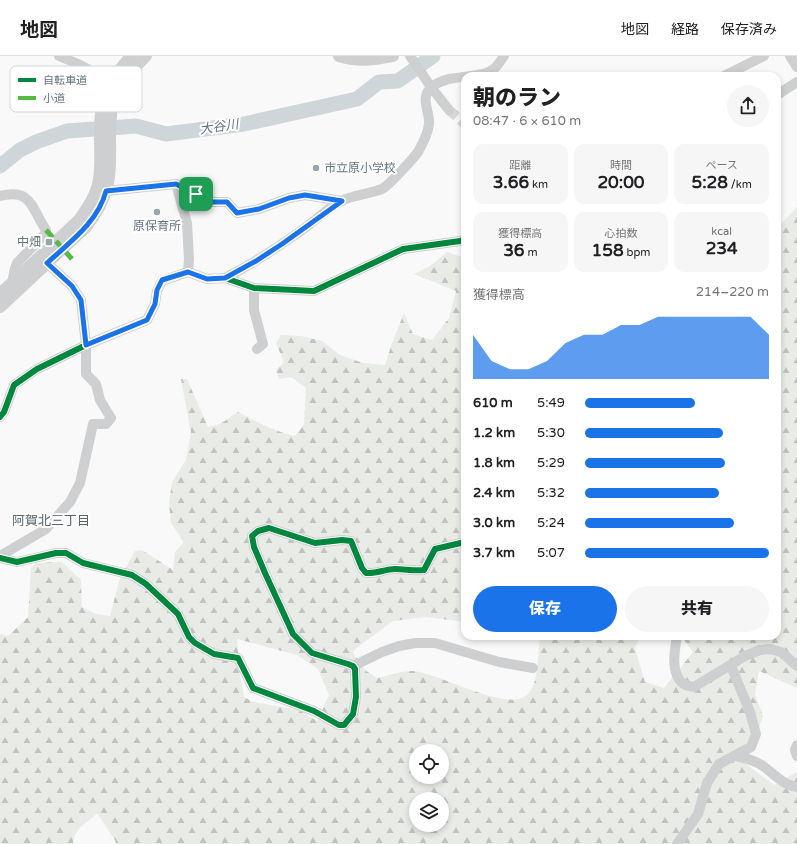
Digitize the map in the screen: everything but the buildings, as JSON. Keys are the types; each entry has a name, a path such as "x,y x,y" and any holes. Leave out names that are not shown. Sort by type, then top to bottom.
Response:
{"street":[{"path":"59,56 82,66"},
{"path":"123,66 131,56"},
{"path":"137,66 146,56"},
{"path":"339,56 347,59 363,61 377,60 393,56"},
{"path":"410,56 449,110"},
{"path":"487,72 495,68 504,56"},
{"path":"732,72 764,56"},
{"path":"790,56 797,67"},
{"path":"225,278 256,261 282,244 342,201 384,188 417,153 425,136 429,124 426,106 427,92 431,87 441,81 461,77"},
{"path":"781,92 797,82"},
{"path":"0,294 79,220 88,208 95,194 99,179 100,121 102,112"},
{"path":"104,112 104,117 108,128"},
{"path":"0,307 86,227 97,212 109,180 110,126 112,112"},
{"path":"106,191 176,184 196,194 207,202 227,202 237,213 259,209 289,198 305,195 342,201"},
{"path":"176,184 187,223 189,259 188,272"},
{"path":"0,196 8,194 22,195 29,200 46,230 45,234 17,264 12,283"},
{"path":"0,417 4,412 14,385 37,369 86,345 147,320 155,304 157,290 162,280 188,272 207,279 225,278 254,288 314,291 403,249 461,241"},
{"path":"0,557 46,530 70,502 80,483 93,424 106,424 110,418 100,400 96,384 86,374 86,345 81,300 72,286 47,263"},
{"path":"254,288 254,310 263,344 257,349"},
{"path":"461,543 435,549 424,570 416,571 394,568 374,574 366,573 362,568 351,541 342,540 315,543 269,528 258,531 252,536 254,547 293,634 312,653 353,666 382,652 399,646 415,643 435,643 500,662 533,668"},
{"path":"0,557 17,562 56,553 66,553 82,563 132,575 146,584 178,614 189,637 194,643 214,654 238,658 253,688 314,711 340,725 344,725 353,714 356,697 355,669 353,666"},
{"path":"676,640 675,650 676,675 683,684 694,687 732,666 745,656 760,650 770,649 781,652 797,666"},
{"path":"677,844 698,814 707,783 719,764 752,747 756,734 750,712 732,666"},
{"path":"797,745 795,750 797,756"},
{"path":"736,756 753,760 786,784 797,787"}],"green space":[{"path":"797,207 797,688 759,671 755,694 763,716 746,764 774,785 797,772 797,844 116,844 115,840 97,813 79,829 74,838 73,844 0,844 0,634 8,636 28,617 31,568 36,563 62,562 81,580 82,607 96,614 110,616 120,578 135,551 142,550 173,570 175,552 184,542 171,523 169,503 172,482 186,460 191,432 181,379 187,379 208,427 220,424 238,412 273,429 295,436 304,424 306,388 291,377 279,379 276,370 284,362 276,343 281,335 301,336 322,341 340,355 363,363 385,365 404,313 413,334 432,340 449,318 456,291 414,274 430,266 447,252 461,257 461,621 426,617 393,621 355,649 353,653 365,670 377,678 400,672 413,671 425,673 489,696 505,699 517,699 527,695 534,684 540,640 639,640 635,648 645,682 664,688 693,652 684,640 781,640 781,224","holes":["237,639 297,655 318,669 329,695 317,721 299,710 254,702 244,697 240,675"]}],"waterway":[{"name":"大谷川","path":"0,166 20,150 36,142 67,131 136,126 166,134 244,124 357,99 379,82 398,81 433,56"}],"tunnel":[{"path":"449,110 461,120"}],"marked path":[{"path":"46,230 72,259"}],"cycle path":[{"path":"0,417 4,412 14,385 37,369 86,345 147,320 155,304 157,291 162,281 188,272 207,279 225,278 254,288 314,291 403,249 461,241"},
{"path":"0,558 17,562 56,553 66,553 83,563 132,575 146,584 178,614 189,637 195,643 214,654 238,658 253,688 314,711 339,725 344,725 353,714 356,697 355,669 353,666 348,664 312,653 293,634 254,547 252,536 258,531 269,528 315,543 342,540 351,541 362,568 366,573 395,569 424,570 435,549 461,543"}],"place":[{"name":"市立原小学校","path":"316,168"},
{"name":"原保育所","path":"157,212"},
{"name":"中畑","path":"49,242"}],"district":[{"name":"阿賀北三丁目","path":"51,521"}],"route":[{"path":"176,184 196,194 207,202 227,202 237,213 259,209 289,198 305,195 342,201 282,244 256,261 225,278 207,279 188,272 162,280 157,290 155,304 147,320 86,345 81,300 72,286 47,263 86,227 97,212 106,191 176,184"}]}
